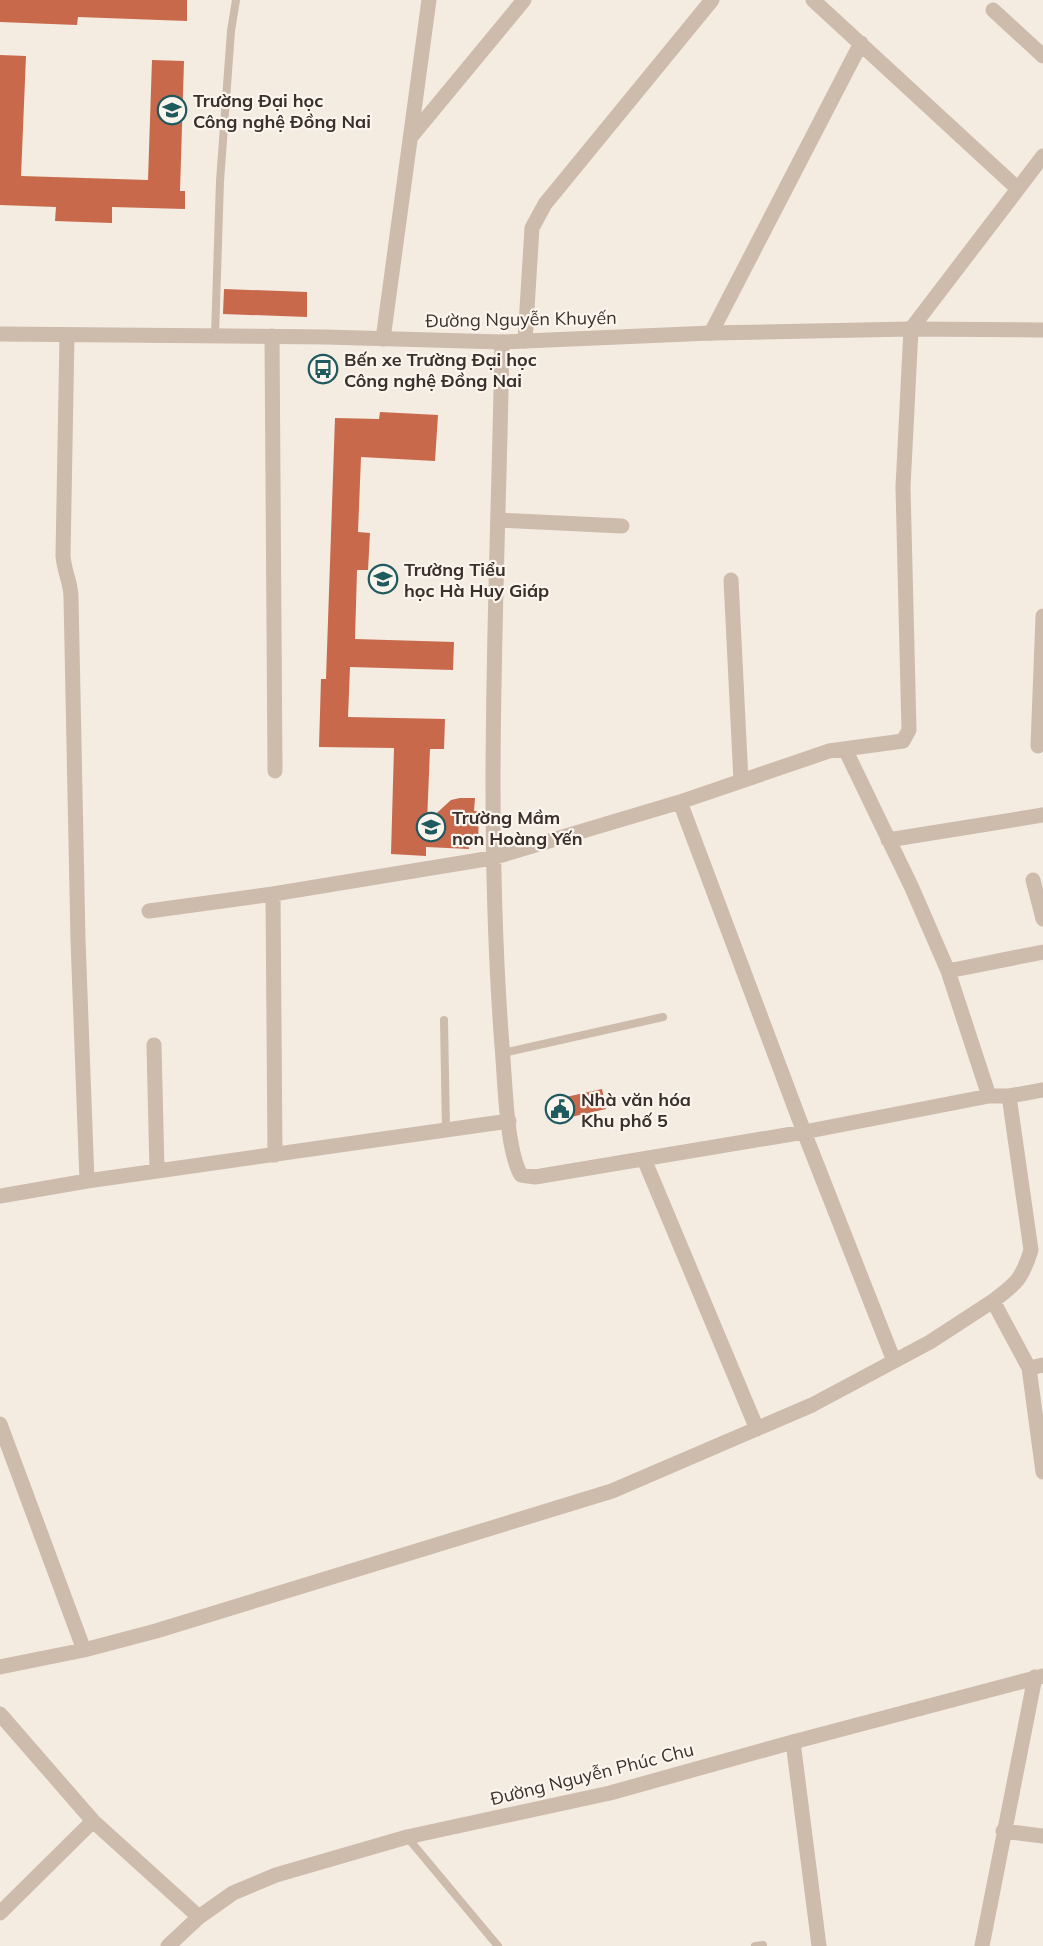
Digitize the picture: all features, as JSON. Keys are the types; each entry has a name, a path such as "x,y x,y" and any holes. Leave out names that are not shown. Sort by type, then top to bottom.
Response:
{"street":[{"path":"383,339 429,0"},
{"path":"410,138 524,0"},
{"path":"525,341 532,228 544,204 712,0"},
{"path":"813,0 1018,189"},
{"path":"993,10 1043,56"},
{"path":"711,333 861,43"},
{"path":"149,910 273,894 492,858 680,802 829,751 903,741 909,730 903,487 911,329 1043,156"},
{"name":"Đường Nguyễn Khuyến","path":"0,334 272,336 502,342 711,333 911,329 1043,330"},
{"path":"67,335 63,556 64,568 71,584 78,940 87,1181"},
{"path":"272,336 275,771"},
{"path":"502,342 492,858 497,973 508,1121 515,1165 521,1175 535,1178 804,1132 989,1096 1009,1096 1043,1090"},
{"path":"499,520 622,526"},
{"path":"731,580 741,781"},
{"path":"1038,746 1043,616"},
{"path":"845,749 912,888 948,971 989,1096"},
{"path":"680,802 804,1132 894,1361"},
{"path":"888,840 1043,815"},
{"path":"1033,880 1043,919"},
{"path":"273,894 275,1155"},
{"path":"948,971 1043,952"},
{"path":"154,1045 157,1171"},
{"path":"0,1667 84,1650 319,1582 424,1547 501,1526 612,1491 812,1405 930,1342 1016,1284 1024,1272 1031,1250 1009,1096"},
{"path":"0,1196 87,1181 508,1121"},
{"path":"644,1159 757,1429"},
{"path":"993,1301 1036,1366 1043,1472"},
{"path":"0,1424 84,1650"},
{"path":"981,1946 1039,1676"},
{"name":"Đường Nguyễn Phúc Chu","path":"168,1946 199,1917 233,1893 268,1878 407,1837 610,1793 1039,1676"},
{"path":"3,1725 93,1821 199,1917"},
{"path":"793,1742 819,1946"},
{"path":"0,1913 93,1821"},
{"path":"1004,1831 1043,1836"}],"lane":[{"path":"214,336 220,181 231,31 236,0"},
{"path":"503,1053 663,1017"},
{"path":"444,1020 446,1131"},
{"path":"407,1837 498,1946"}],"building":[{"path":"0,0 187,0 187,21 78,17 77,25 0,22"},
{"path":"0,55 26,56 21,176 148,180 152,60 184,61 180,191 185,191 185,209 112,207 112,223 55,221 56,207 0,205"},
{"path":"224,289 307,292 307,317 223,314"},
{"path":"380,412 438,415 435,461 361,457 358,532 370,533 368,570 357,570 355,639 454,642 453,670 350,667 348,717 445,719 444,749 430,749 427,822 451,800 475,798 474,811 479,811 478,844 469,843 469,849 426,847 426,856 391,854 394,748 319,747 321,679 326,679 335,418 379,419"},
{"path":"602,1089 606,1109 562,1119 557,1099"}],"place":[{"name":"Trường Đại học Công nghệ Đồng Nai","path":"172,110"},
{"name":"Bến xe Trường Đại học Công nghệ Đồng Nai","path":"323,369"},
{"name":"Trường Tiểu học Hà Huy Giáp","path":"383,579"},
{"name":"Trường Mầm non Hoàng Yến","path":"431,827"},
{"name":"Nhà văn hóa Khu phố 5","path":"560,1109"}]}
